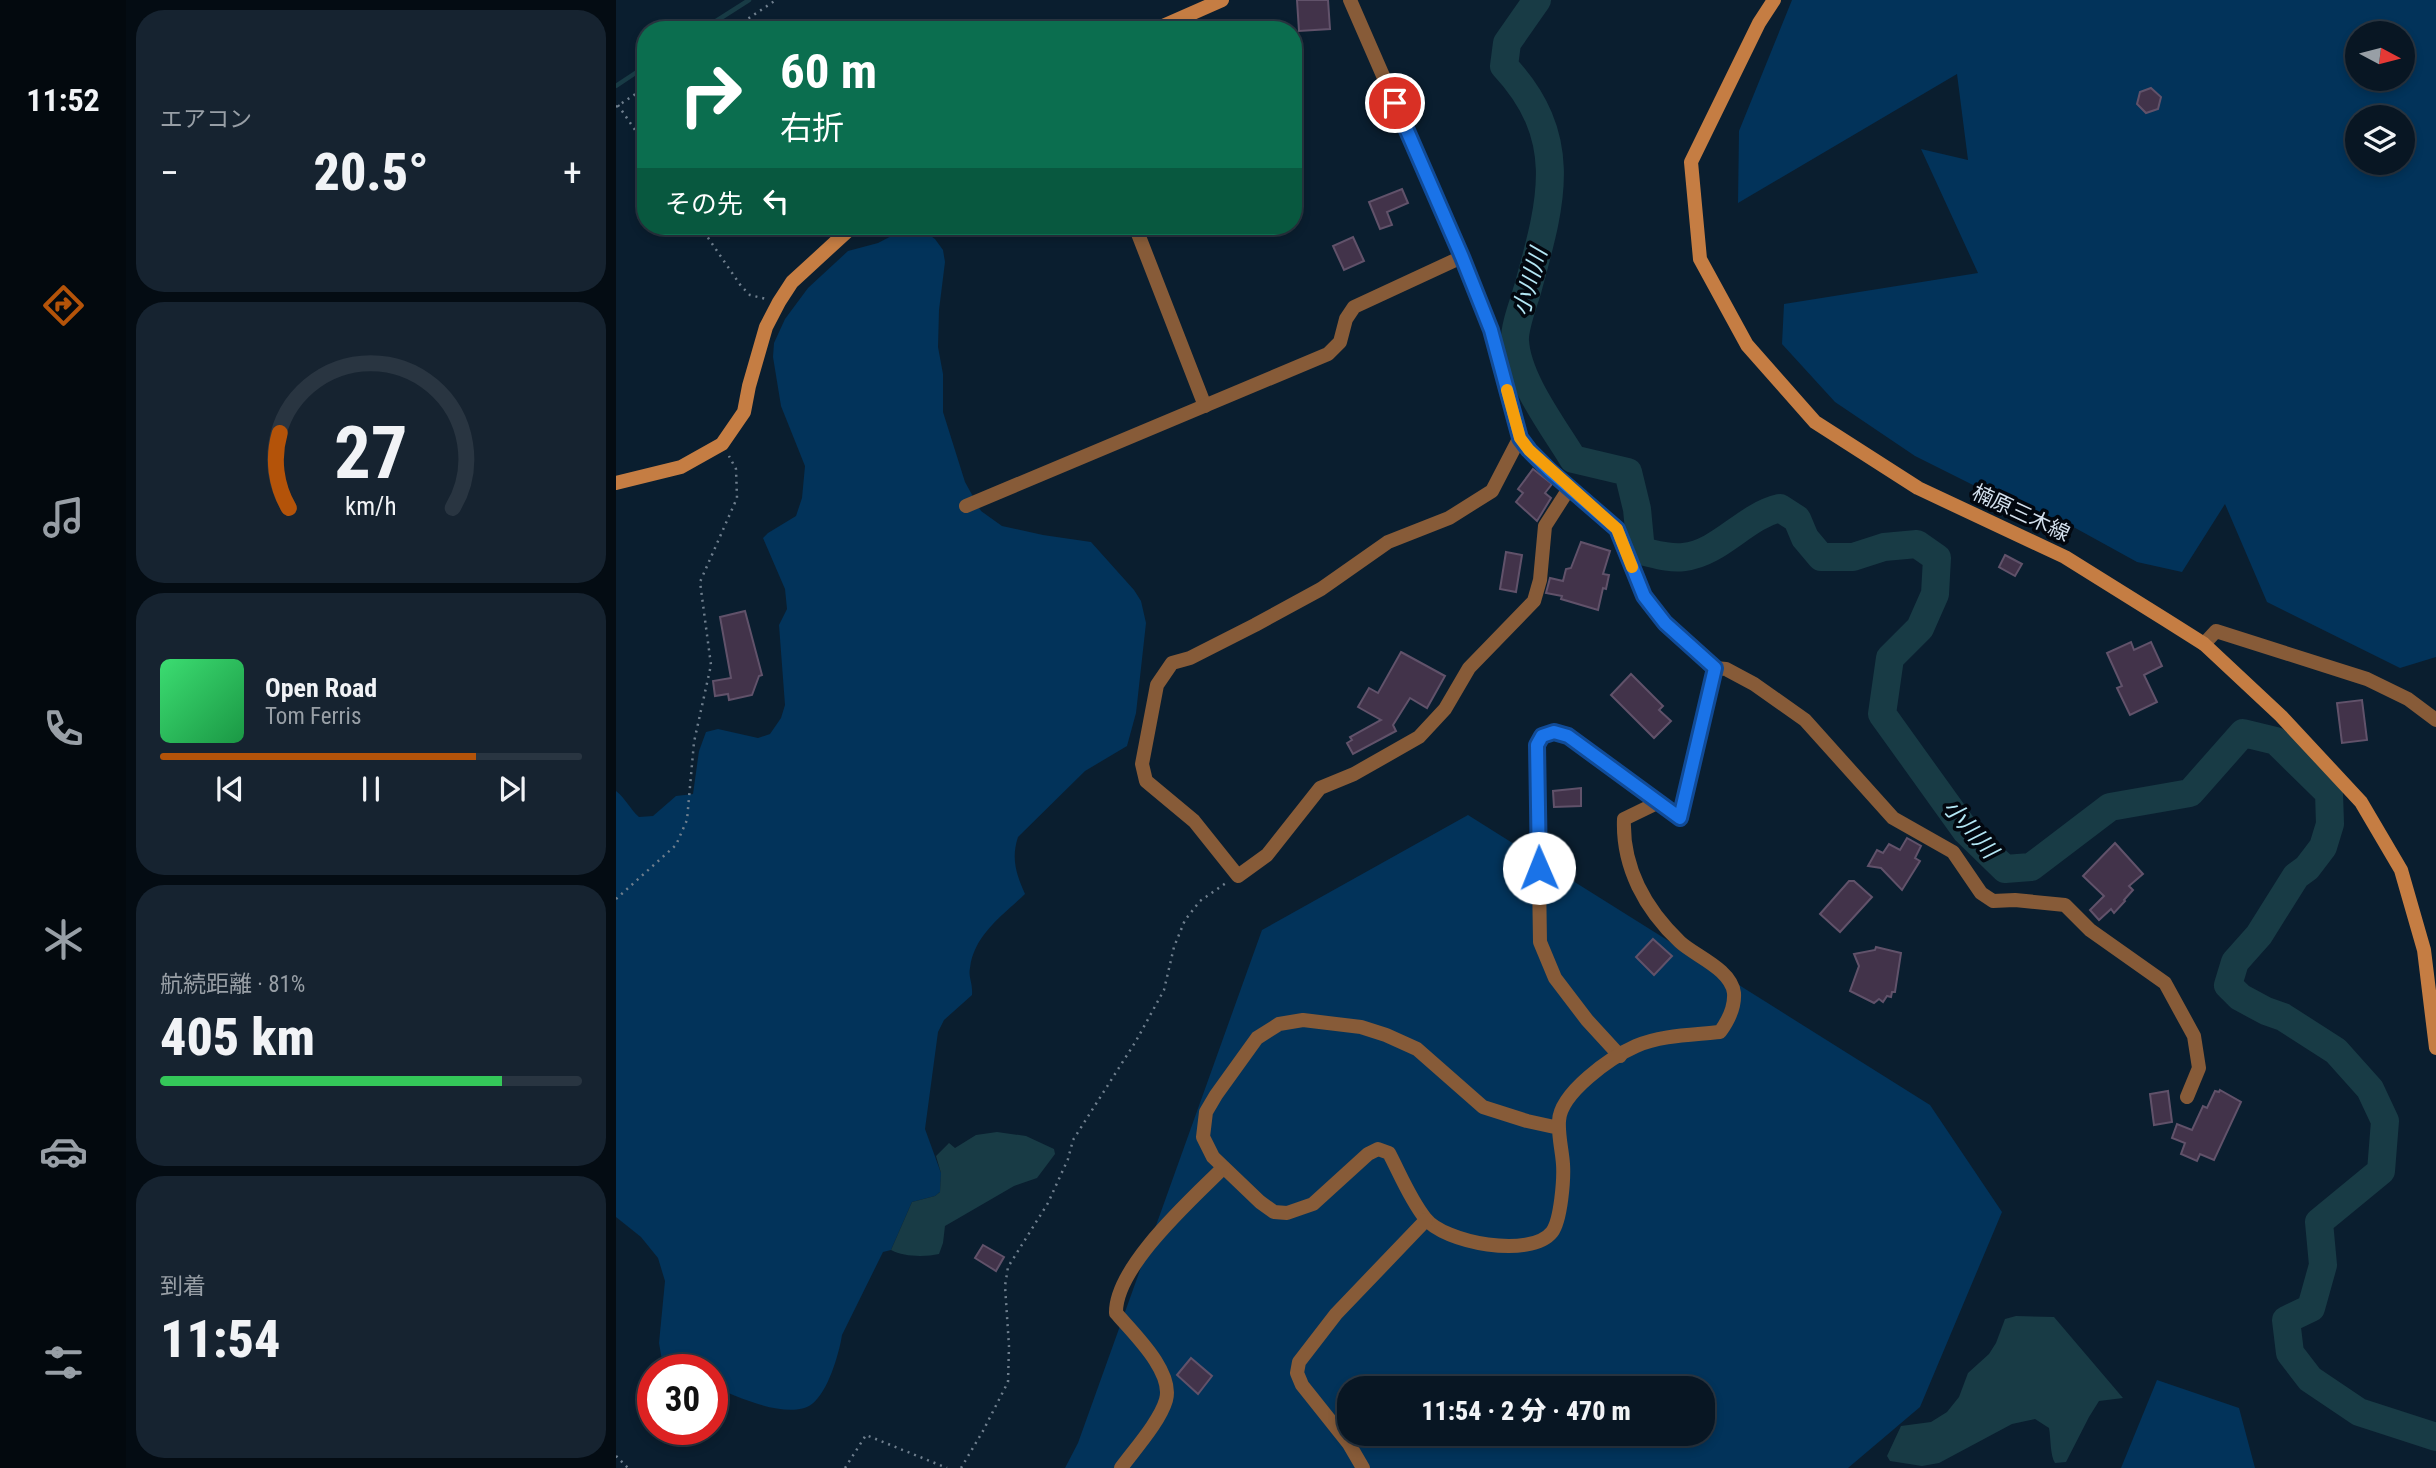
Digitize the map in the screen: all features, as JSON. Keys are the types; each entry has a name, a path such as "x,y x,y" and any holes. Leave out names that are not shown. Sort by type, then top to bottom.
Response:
{"main road":[{"path":"1174,21 1222,0"},
{"name":"楠原三木線","path":"1774,0 1759,23 1691,162 1700,259 1747,345 1815,422 1918,488 2065,557 2204,644 2281,716 2361,802 2401,870 2431,966 2436,1048"},
{"path":"616,483 681,467 722,444 744,412 766,327 779,302 792,282 843,235"}],"street":[{"path":"1350,0 1491,330 1520,438 1543,464 1617,529 1644,596 1665,623 1715,668 1726,669 1754,684 1805,720 1893,818 1954,852 1981,893 1993,901 2015,900 2065,905 2090,930 2165,983 2193,1036 2199,1068 2187,1097"},
{"path":"1139,235 1205,405"},
{"path":"966,506 1328,354 1339,342 1346,319 1354,307 1462,257"},
{"path":"1520,438 1492,491 1449,518 1388,542 1321,589 1266,619 1190,657 1172,663 1157,685 1142,764 1146,781 1194,821 1238,876 1267,855 1320,788 1354,774 1419,737 1445,709 1469,667 1534,601 1540,580 1545,526 1570,487"},
{"path":"2204,644 2216,631 2266,645 2367,679 2408,699 2436,720"},
{"path":"1620,1056 1587,1020 1555,978 1540,942 1537,745 1542,736 1554,732 1568,736 1680,818 1715,668"},
{"path":"1559,1128 1483,1107 1417,1049 1386,1035 1361,1027 1303,1020 1279,1024 1258,1038 1206,1112 1203,1137 1213,1157 1223,1168 1273,1212 1287,1213 1313,1204 1368,1154 1378,1149 1388,1153 1426,1220 1464,1241 1507,1246 1531,1245 1552,1232 1559,1214 1563,1166 1559,1119 1563,1104 1578,1085 1637,1046 1668,1037 1720,1032 1731,1017 1734,992 1725,976 1681,943 1650,911 1632,875 1623,840 1624,819 1657,803"},
{"path":"1121,1468 1155,1421 1167,1398 1163,1375 1152,1356 1115,1313 1115,1300 1139,1258 1155,1237 1223,1168"},
{"path":"1363,1468 1349,1444 1302,1385 1297,1373 1299,1362 1336,1314 1426,1220"}],"path":[{"path":"745,21 776,0"},
{"path":"637,93 617,106 637,134"},
{"path":"706,235 750,295 779,302"},
{"path":"616,899 676,845 687,820 694,742 711,665 700,582 737,498 736,469 722,444"},
{"path":"961,1468 1008,1382 1009,1346 1005,1286 1008,1267 1048,1203 1068,1159 1073,1140 1136,1041 1164,990 1174,947 1185,920 1200,901 1238,876"},
{"path":"845,1468 866,1435 947,1468"},
{"path":"616,1457 628,1468"}],"shaded area":[{"path":"1792,0 2436,0 2436,657 2400,668 2267,602 2225,504 2182,572 2137,562 2068,524 2025,511 1915,456 1835,402 1782,344 1784,304 1978,273 1921,149 1968,160 1957,74 1738,203 1739,131"},
{"path":"893,235 929,235 935,239 943,250 945,262 938,347 943,374 943,412 965,482 981,511 1002,526 1091,542 1134,590 1141,601 1146,623 1136,713 1127,746 1085,771 1018,837 1016,866 1025,894 983,936 970,968 972,995 944,1020 938,1032 925,1129 941,1173 940,1192 912,1202 891,1250 883,1252 842,1335 832,1372 823,1391 812,1404 802,1409 790,1410 762,1405 728,1393 728,1354 661,1354 659,1343 665,1281 658,1258 641,1237 616,1217 616,791 639,817 653,816 676,796 693,794 699,751 706,732 718,729 758,738 770,734 781,718 785,705 779,625 787,609 785,589 763,538 796,516 802,498 805,466 781,406 773,357 774,343 785,319 808,288 848,251 878,243"},
{"path":"1468,815 1930,1105 2002,1212 1920,1407 1848,1468 1065,1468 1078,1443 1262,930"},
{"path":"997,1132 1026,1136 1054,1149 1055,1154 1037,1178 1014,1186 945,1226 939,1254 915,1256 891,1250 912,1202 940,1192 941,1173 936,1156 949,1143 955,1148 976,1135"},
{"path":"2016,1316 2054,1317 2123,1398 2099,1401 2066,1462 2055,1463 2049,1428 2035,1419 2012,1424 1939,1463 1922,1466 1890,1461 1887,1456 1901,1426 1931,1422 1947,1412 1959,1397 1968,1373 1989,1354 1996,1343 2005,1319"},
{"path":"2157,1380 2239,1408 2255,1468 2121,1468"}],"building":[{"path":"1297,0 1328,0 1330,29 1302,31 1302,21 1298,21"},
{"path":"2151,88 2161,97 2158,109 2146,113 2137,104 2140,92"},
{"path":"1402,189 1408,203 1387,212 1392,225 1380,229 1369,202"},
{"path":"1353,237 1364,261 1344,270 1333,246"},
{"path":"1533,469 1552,484 1545,493 1551,498 1537,521 1516,502 1523,493 1518,489"},
{"path":"1581,542 1610,551 1603,574 1609,575 1598,610 1561,599 1562,596 1546,593 1550,578 1563,581 1566,569 1571,568"},
{"path":"1506,552 1522,555 1516,592 1500,589"},
{"path":"2005,555 2022,564 2015,576 1999,567"},
{"path":"745,611 762,675 759,676 752,695 729,700 728,694 715,696 713,681 731,678 720,617"},
{"path":"2131,642 2134,650 2151,642 2162,666 2144,675 2157,702 2130,715 2117,688 2122,686 2107,653"},
{"path":"1401,652 1445,676 1427,708 1410,698 1393,725 1396,731 1353,754 1347,743 1352,740 1350,737 1381,720 1358,707 1369,688 1378,693"},
{"path":"1631,674 1663,706 1659,710 1671,721 1654,738 1611,695"},
{"path":"2362,700 2367,740 2342,743 2337,703"},
{"path":"1581,788 1581,806 1554,807 1553,791"},
{"path":"1907,838 1921,846 1915,858 1920,861 1902,890 1881,868 1868,866 1877,850 1883,853 1889,844 1900,850"},
{"path":"2115,843 2143,874 2129,886 2133,890 2114,913 2111,909 2099,920 2090,910 2104,896 2083,876"},
{"path":"1849,881 1854,881 1872,897 1840,932 1820,914"},
{"path":"1653,939 1672,956 1654,975 1636,957"},
{"path":"1876,947 1901,953 1895,992 1883,1002 1879,999 1874,1003 1850,991 1859,966 1854,954 1875,950"},
{"path":"2220,1090 2241,1102 2214,1160 2200,1154 2197,1161 2181,1154 2185,1143 2172,1138 2177,1124 2192,1130 2203,1106 2207,1108 2215,1091"},
{"path":"2168,1091 2172,1122 2154,1125 2150,1094"},
{"path":"983,1245 1004,1257 996,1271 975,1258"},
{"path":"1191,1358 1212,1376 1198,1394 1177,1375"}],"waterway":[{"path":"716,21 749,0"},
{"name":"小川川","path":"1537,0 1507,43 1504,66 1525,92 1539,118 1547,144 1550,170 1544,224 1516,328 1517,356 1537,402 1573,459 1628,472 1637,509 1641,551 1673,557 1697,554 1721,542 1755,518 1780,508 1797,519 1805,538 1821,557 1853,557 1884,547 1917,544 1937,558 1935,594 1920,628 1890,658 1882,714 1966,831 2005,869 2031,867 2110,807 2190,793 2243,733 2276,741 2329,793 2330,824 2323,847 2307,868 2296,876 2259,935 2235,962 2228,985 2240,997 2283,1017 2336,1051 2370,1089 2385,1121 2381,1171 2319,1222 2323,1265 2311,1308 2286,1320 2290,1353 2310,1379 2359,1412 2436,1437"},
{"path":"616,86 637,72"}],"slow traffic":[{"path":"1507,390 1520,438 1550,471 1617,529 1632,567"}],"route":[{"path":"1395,103 1491,330 1520,438 1550,471 1617,529 1644,596 1665,623 1715,668 1680,818 1568,736 1554,732 1542,736 1537,745 1539,868"}]}
